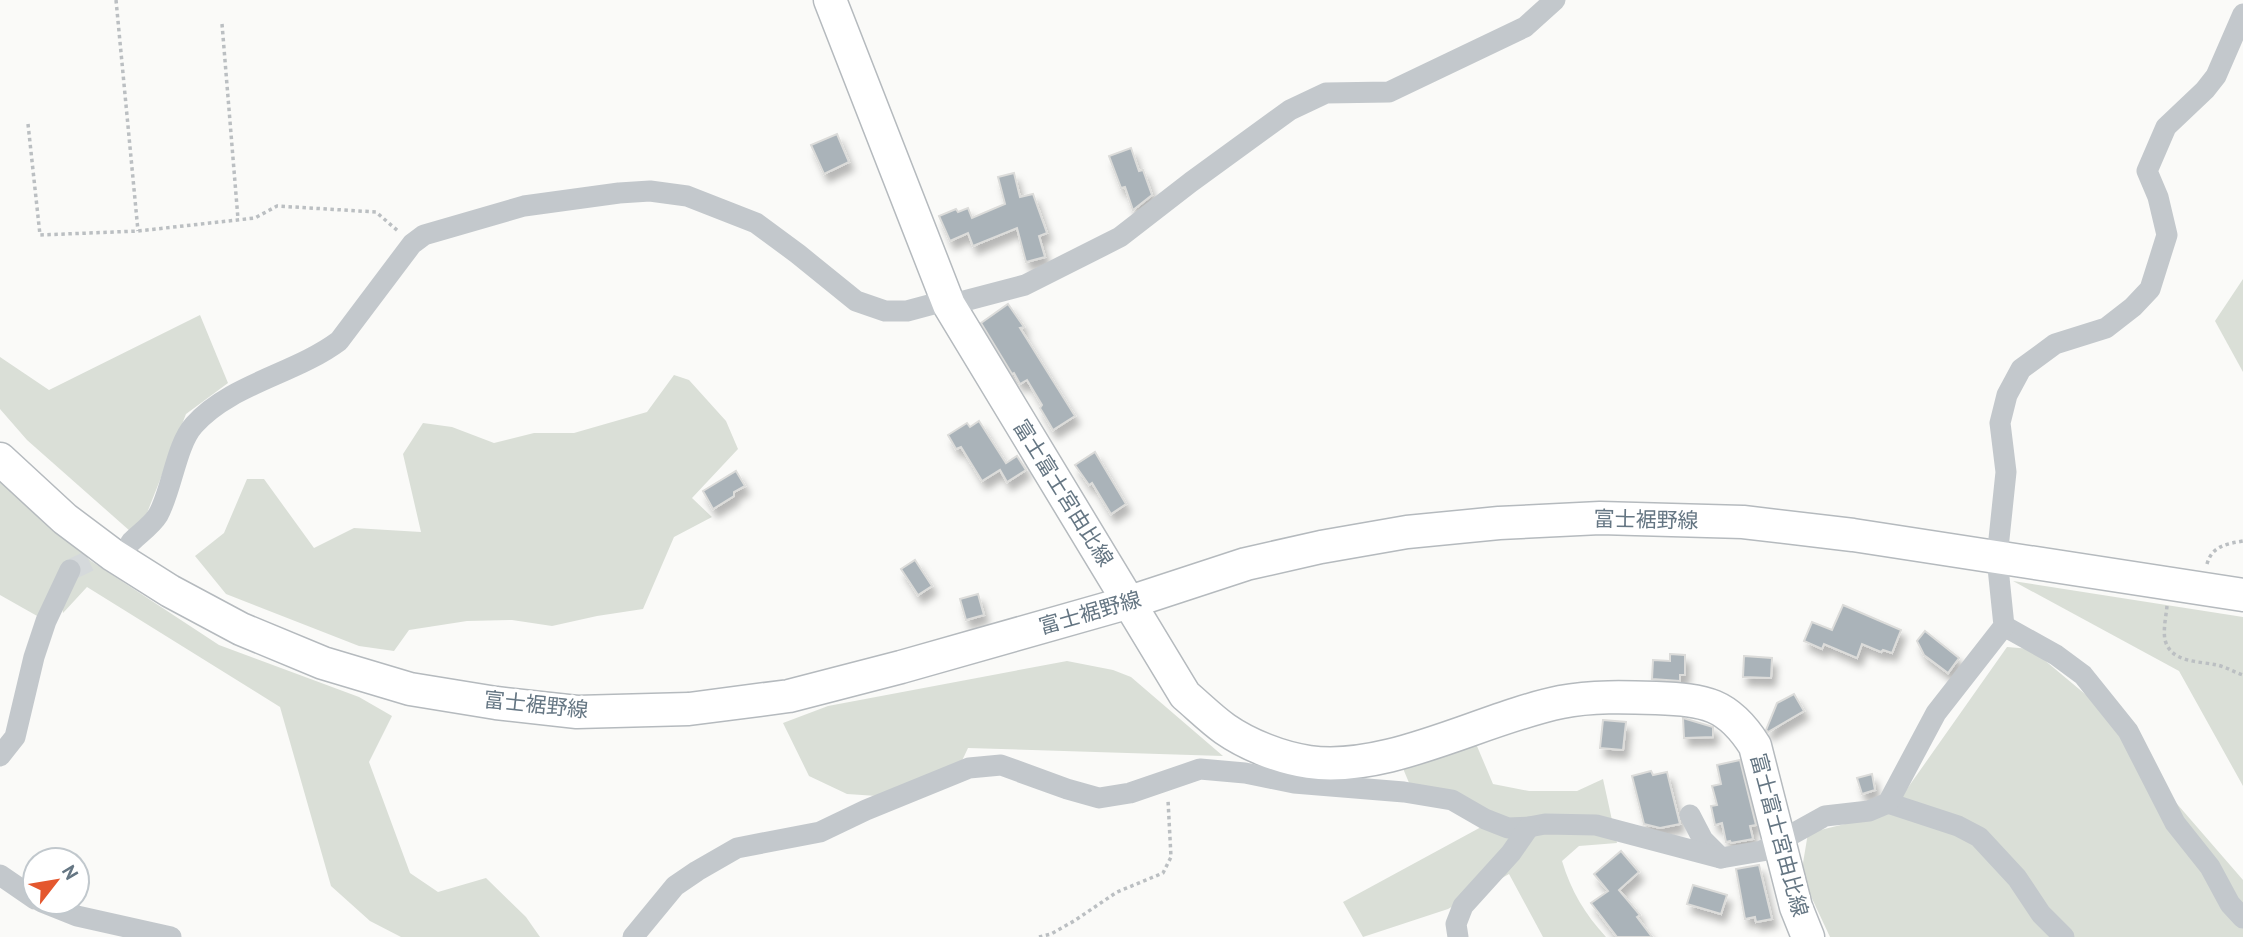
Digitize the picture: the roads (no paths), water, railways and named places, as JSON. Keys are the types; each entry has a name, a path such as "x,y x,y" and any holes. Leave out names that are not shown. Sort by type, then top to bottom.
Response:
{"main road":[{"name":"富士富士宮由比線","path":"830,0 949,302 971,344 1185,695 1227,730 1270,751 1308,762 1345,764 1381,758 1562,702 1617,697 1692,699 1720,709 1742,726 1755,746 1765,779 1777,841 1796,907 1808,937"},
{"name":"富士裾野線","path":"0,459 65,519 113,555 170,591 241,629 323,663 410,689 496,704 577,712 689,709 789,696 1130,602 1246,564 1407,532 1499,523 1601,517 1743,522 2243,594"}],"street":[{"path":"131,542 158,516 191,428 221,402 323,353 339,341 412,244 424,235 524,206 650,191 687,196 756,223 856,301 885,311 907,311 1025,285 1121,237 1290,110 1326,93 1389,92 1525,27 1555,0"},
{"path":"633,937 675,886 737,848 820,832 969,768 1001,765 1098,798 1130,793 1200,769 1245,773 1294,783 1404,792 1452,800 1508,828 1545,824 1596,825 1721,858 1762,851 1825,816 1869,811 1888,803 1936,713 2004,626 1997,558 2006,472 2000,423 2007,395 2021,369 2055,344 2106,328 2133,307 2150,289 2167,234 2161,207 2147,170 2166,127 2216,76 2243,14"},
{"path":"0,756 15,737 34,657 70,570"},
{"path":"2004,626 2056,654 2082,676 2128,731 2175,823 2210,867 2230,904 2243,918"},
{"path":"1888,803 1958,826 1979,837 2017,878 2041,914 2064,937"},
{"path":"1690,815 1703,840 1721,858"},
{"path":"1458,937 1456,924 1463,906 1511,853 1529,827"},
{"path":"0,875 21,889"},
{"path":"77,916 171,937"}],"tunnel":[{"path":"70,570 119,547"}]}
